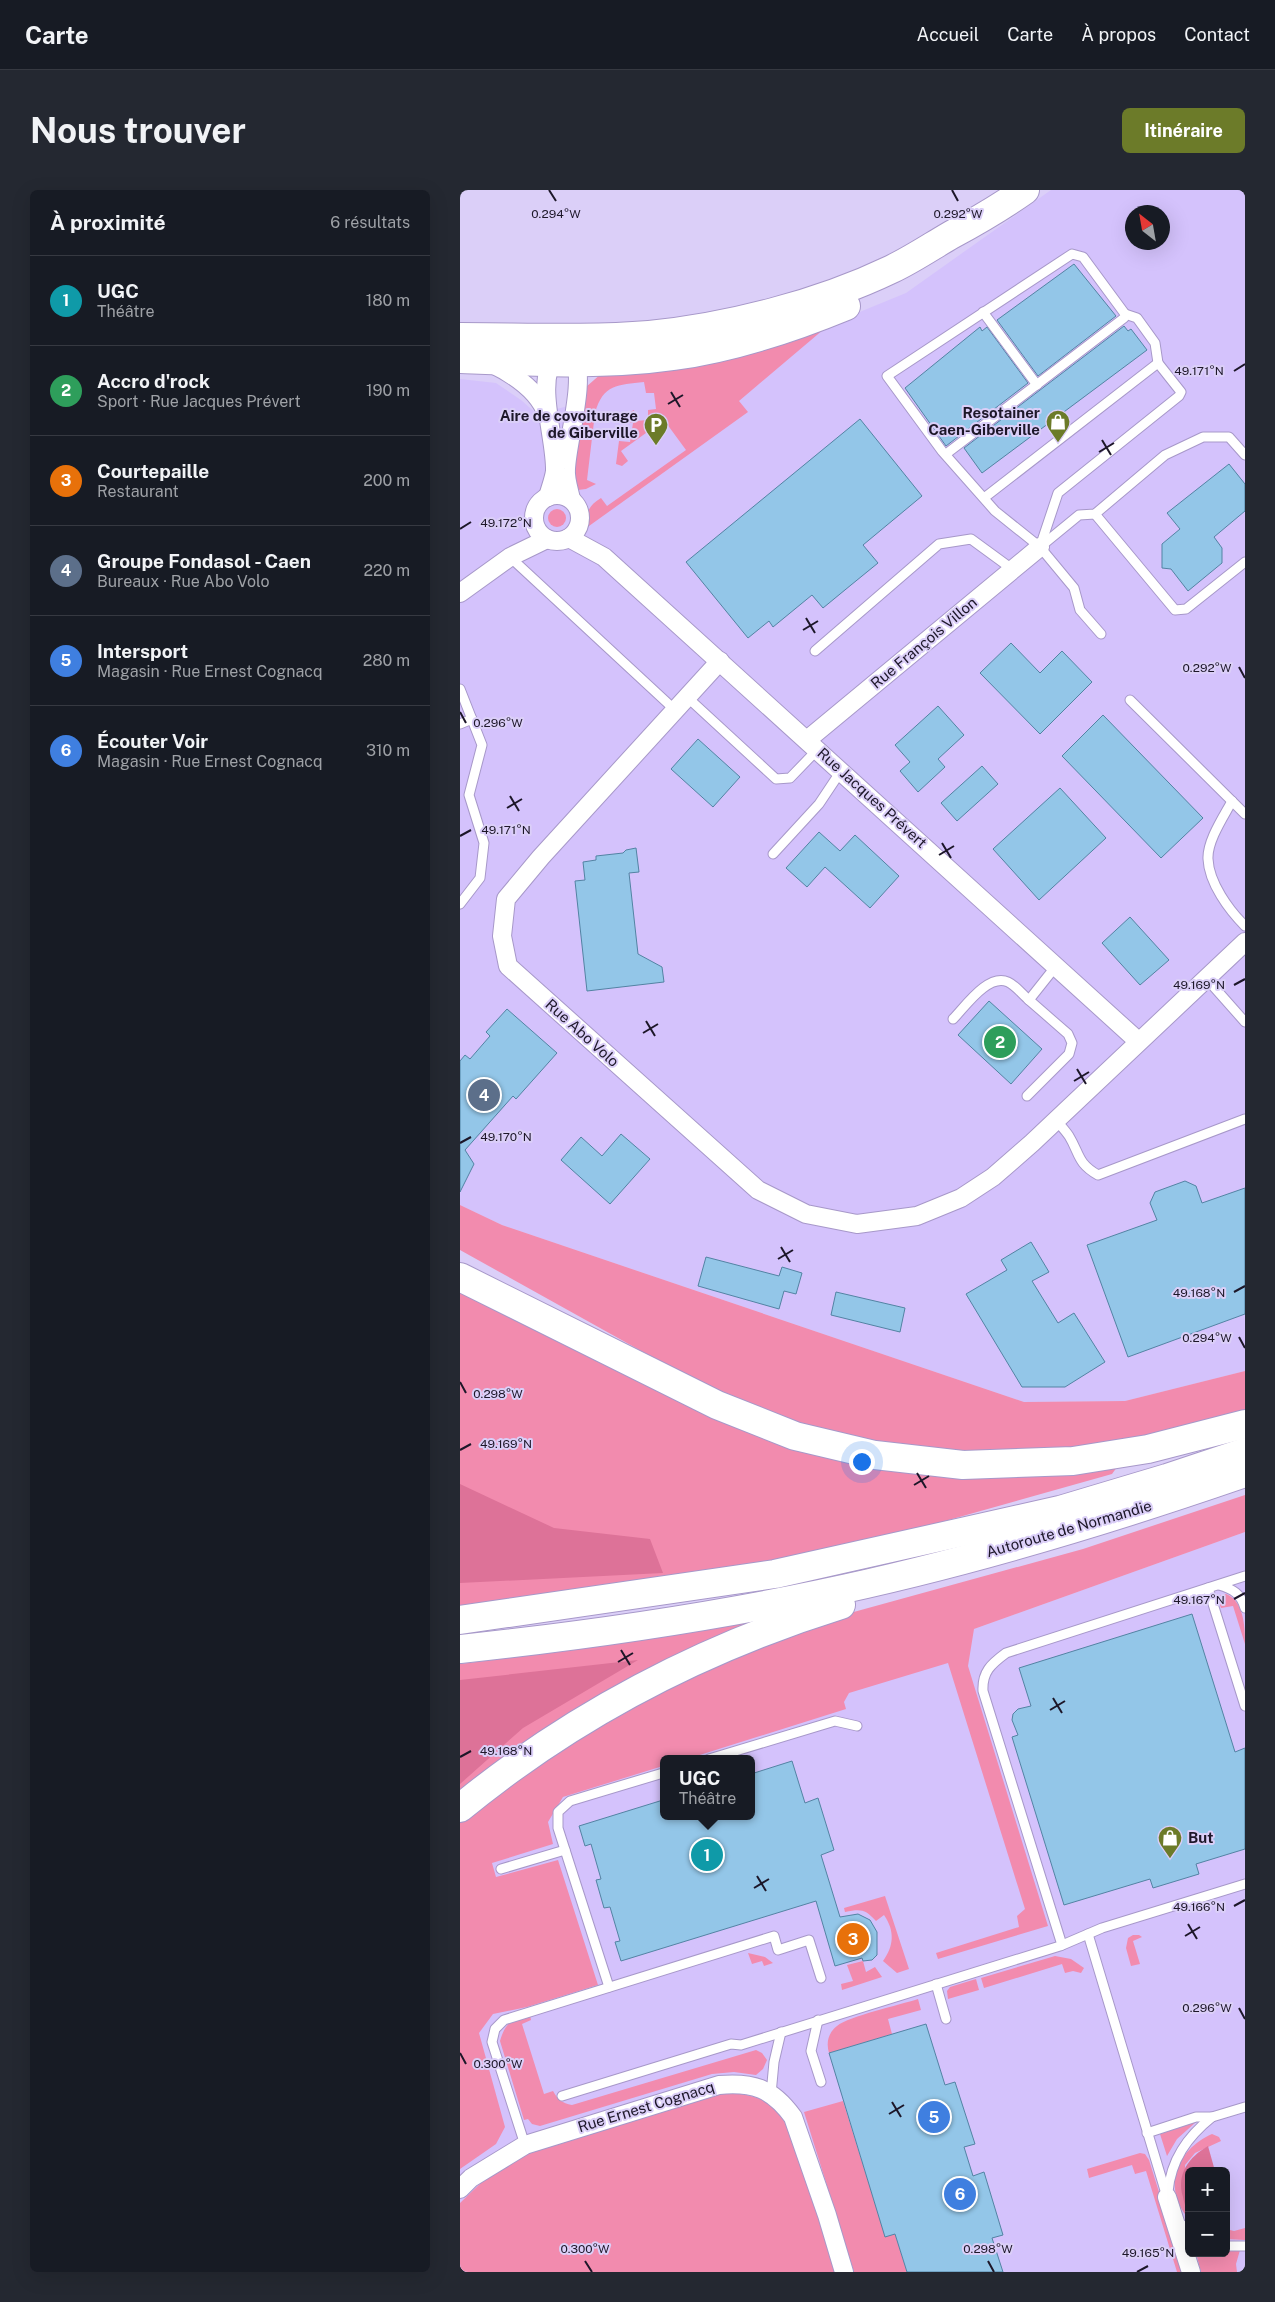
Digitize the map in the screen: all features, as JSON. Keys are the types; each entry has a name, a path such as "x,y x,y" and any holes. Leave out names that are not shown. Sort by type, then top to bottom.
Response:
{"main road":[{"path":"460,337 559,352 672,356 710,350 759,338 814,319 914,274 961,244 998,210 1025,190"},
{"path":"472,360 559,352 590,337 649,335 711,326 763,314 828,295 892,269 998,210"},
{"path":"460,1264 497,1295"},
{"path":"460,1276 717,1405 795,1436 875,1455 963,1465 1073,1461 1148,1449 1245,1424"},
{"path":"460,1620 776,1574 1060,1510 1245,1452"},
{"name":"Autoroute de Normandie","path":"460,1649 618,1629 821,1594 1045,1538 1245,1473"},
{"path":"460,1808 531,1754 632,1693 720,1649 807,1616 864,1598 892,1577"}],"street":[{"path":"510,556 534,522 536,508 548,497 555,472 547,392 559,352"},
{"name":"Rue Jacques Prévert","path":"559,352 577,388 566,470 571,499 576,505 580,520 604,556 1138,1041"},
{"path":"472,360 501,368 530,389 543,404 550,424"},
{"path":"548,497 563,496 571,499"},
{"path":"569,538 578,528 580,520"},
{"path":"534,522 541,535 547,539"},
{"name":"Rue Jacques Prévert","path":"547,539 562,541 569,538 604,556"},
{"path":"460,593 510,556 547,539"},
{"name":"Rue François Villon","path":"813,745 1012,569 1040,547"},
{"name":"Rue Abo Volo","path":"720,660 506,899 502,936 508,966 758,1190 806,1214 857,1224 917,1216 961,1198 993,1177 1245,942"},
{"name":"Rue Ernest Cognacq","path":"460,2189 470,2178 525,2145 718,2084 739,2083 756,2087 771,2094 784,2104 793,2117 827,2215 844,2272"},
{"path":"1168,2197 1182,2225 1191,2272"}],"lane":[{"path":"1040,547 1058,493 1179,396 1181,392 1158,363 1155,343 1137,318 1125,314 1083,257 1072,254 887,376 946,454 995,511 1040,547 1074,588 1080,610 1100,634"},
{"path":"983,312 1037,385"},
{"path":"946,454 1124,318 1125,314"},
{"path":"984,498 1158,363"},
{"path":"1040,547 1080,515 1095,514 1165,455 1203,437 1229,437 1245,455"},
{"path":"1095,514 1176,610 1186,609 1245,562"},
{"path":"815,651 939,544 971,539 1012,569"},
{"path":"510,556 681,703 776,779 790,778 813,745"},
{"path":"460,689 482,745 469,795 484,843 480,878 460,904"},
{"path":"1130,700 1245,814"},
{"path":"460,724 472,719"},
{"path":"773,854 819,804 841,771"},
{"path":"1232,801 1220,822 1208,858 1213,879 1232,913 1245,926"},
{"path":"1028,1000 1056,966"},
{"path":"1206,978 1245,1022"},
{"path":"953,1019 985,985 998,980 1008,982 1068,1034 1072,1043 1069,1054 1027,1096"},
{"path":"1056,1120 1069,1136 1080,1161 1098,1175 1245,1119"},
{"path":"1062,1945 983,1691 982,1679 989,1665 1006,1652 1245,1576"},
{"path":"1219,1585 1235,1591 1244,1600"},
{"path":"1208,1588 1245,1706"},
{"path":"722,1755 835,1720 857,1726"},
{"path":"609,1987 558,1828 558,1812 570,1801 660,1774"},
{"path":"501,1869 565,1850"},
{"path":"562,2096 731,2044 741,2044 781,2032 1062,1945 1088,1934 1245,1884"},
{"path":"1088,1934 1168,2197"},
{"path":"525,2145 492,2042 495,2029 504,2020 774,1936 778,1950 809,1940 821,1978"},
{"path":"936,1984 946,2019"},
{"path":"818,2020 811,2051 821,2082"},
{"path":"771,2094 774,2062 781,2032"},
{"path":"1147,2133 1196,2117 1212,2117 1245,2107"},
{"path":"1168,2197 1170,2178 1178,2155 1185,2143 1212,2117"},
{"path":"1230,2246 1245,2246"}],"shaded area":[{"path":"1051,190 1245,190 1245,1371 1125,1401 1024,1402 502,1225 460,1205 460,379 496,383 521,400 537,414 584,402 592,387 762,352 906,293"},
{"path":"843,313 739,401 748,412 589,526 587,517 589,509 597,501 601,498 607,506 686,450 664,420 621,451 628,461 622,466 616,464 619,441 630,442 633,423 622,421 624,415 634,410 635,421 648,420 648,410 656,409 654,393 646,393 644,382 619,385 602,396 595,413 587,480 596,484 586,489 578,490 572,482 586,387 602,373"},
{"path":"557,509 563,512 566,518 563,524 557,527 551,524 548,518 551,512"},
{"path":"460,1205 502,1225 1024,1402 1125,1401 1245,1371 1245,1411 1132,1440 1066,1450 1003,1453 922,1449 862,1439 794,1423 697,1382 460,1250"},
{"path":"460,1287 778,1437 1120,1463 1112,1474 874,1541 735,1570 460,1611"},
{"path":"460,1484 554,1528 650,1539 663,1573 460,1583"},
{"path":"1245,1495 1245,1532 974,1629 968,1666 1048,1926 938,1959 936,1953 1019,1927 1017,1916 1025,1909 948,1663 849,1693 844,1702 846,1709 700,1755 660,1755 660,1767 563,1797 548,1822 553,1844 492,1863 496,1877 558,1860 598,1985 527,2007 493,2014 479,2033 505,2127 496,2144 460,2169 460,1817 639,1699 821,1621 1083,1549"},
{"path":"1245,1532 1245,2272 460,2272 460,1843 470,1835 660,1757 660,1820 755,1820 755,1755 666,1755 974,1629"},
{"path":"1226,1594 1237,1602 1240,1608 1245,1630 1245,1644 1233,1606 1221,1608 1217,1596"},
{"path":"759,1619 460,1795 460,1664 566,1651"},
{"path":"638,1660 523,1728 460,1784 460,1680"},
{"path":"885,1896 909,1969 897,1973 883,1961 889,1950 892,1938 888,1921 884,1915 876,1921 866,1912 859,1910 845,1912 844,1908"},
{"path":"1133,1935 1142,1937 1133,1941 1140,1964 1131,1966 1126,1948 1128,1938"},
{"path":"748,1953 765,1957 773,1963 764,1966 762,1961 752,1964"},
{"path":"1055,1956 1071,1959 1084,1968 1081,1973 1073,1971 1065,1973 1062,1964 984,1988 981,1978"},
{"path":"863,1961 866,1972 875,1967 882,1977 842,1990 841,1984 853,1981 847,1965"},
{"path":"976,1979 979,1990 948,1999 947,1991 950,1987"},
{"path":"918,1999 921,2010 888,2019 892,2034 829,2053 828,2042 830,2035 843,2022"},
{"path":"530,2015 531,2020 522,2024 544,2094 553,2091 561,2101 572,2105 756,2050 762,2053 767,2060 763,2069 756,2075 734,2072 712,2074 540,2126 532,2124 528,2119 524,2120 500,2041 510,2023"},
{"path":"722,2093 746,2095 765,2102 773,2107 787,2124 793,2136 835,2272 460,2272 460,2203 483,2181 524,2155"},
{"path":"843,2101 885,2236 895,2234 907,2272 854,2272 804,2112"},
{"path":"1196,2122 1177,2139 1167,2156 1160,2134"},
{"path":"1212,2134 1219,2137 1221,2141 1195,2153 1185,2165 1185,2213 1176,2195 1177,2171 1189,2150"},
{"path":"1208,2146 1214,2167 1186,2167 1195,2155"},
{"path":"1140,2153 1145,2154 1149,2160 1184,2272 1177,2272 1146,2171 1135,2174 1132,2165 1089,2178 1087,2169"},
{"path":"1185,2169 1185,2204 1181,2189"},
{"path":"1245,2228 1245,2240 1230,2239 1230,2230 1234,2231"},
{"path":"1230,2250 1240,2250 1236,2264 1237,2272 1201,2272 1197,2257 1230,2257"}],"building":[{"path":"1074,264 1116,316 1038,376 997,320"},
{"path":"1124,326 1128,331 1131,329 1147,350 982,473 964,448"},
{"path":"980,327 982,331 987,327 1028,383 946,446 905,388"},
{"path":"860,419 922,496 863,545 878,563 823,608 812,595 773,627 769,621 748,638 686,562"},
{"path":"1229,464 1245,484 1245,511 1214,537 1222,548 1222,563 1188,591 1171,569 1162,568 1162,544 1180,529 1167,513"},
{"path":"1011,643 1040,673 1062,651 1092,682 1040,734 980,673"},
{"path":"938,706 964,735 938,759 945,767 918,792 900,771 910,762 895,745"},
{"path":"1103,715 1203,818 1161,858 1062,756"},
{"path":"698,739 740,777 713,807 671,769"},
{"path":"982,766 998,784 957,821 941,803"},
{"path":"1060,788 1106,838 1039,900 993,849"},
{"path":"819,832 840,851 855,835 899,876 870,908 825,867 807,887 786,868"},
{"path":"636,848 639,872 629,873 638,954 662,967 664,982 587,991 575,881 585,880 583,862 596,860 596,856 623,853 626,850"},
{"path":"1130,917 1169,960 1140,985 1102,943"},
{"path":"989,1001 1042,1049 1011,1084 958,1035"},
{"path":"507,1009 557,1053 516,1099 513,1096 465,1150 474,1164 460,1192 460,1061 465,1055 470,1059 490,1036 486,1032"},
{"path":"621,1134 650,1159 610,1204 561,1160 581,1137 602,1156"},
{"path":"1185,1181 1196,1186 1202,1203 1245,1188 1245,1314 1128,1357 1087,1245 1157,1220 1150,1203 1155,1192"},
{"path":"1031,1242 1049,1272 1032,1281 1058,1323 1074,1313 1105,1362 1065,1387 1022,1387 966,1294 1007,1270 1001,1260"},
{"path":"706,1257 779,1276 782,1267 802,1273 796,1294 784,1291 779,1309 698,1286"},
{"path":"836,1292 905,1308 900,1332 831,1315"},
{"path":"1192,1614 1235,1752 1245,1748 1245,1849 1196,1864 1199,1874 1153,1888 1150,1879 1064,1905 1012,1737 1018,1735 1012,1720 1013,1714 1018,1709 1031,1706 1019,1668"},
{"path":"792,1761 805,1803 818,1798 834,1850 821,1855 840,1917 858,1914 870,1920 877,1932 877,1955 872,1960 863,1961 862,1958 835,1966 816,1901 621,1961 615,1942 620,1941 610,1907 604,1908 596,1880 601,1879 591,1844 585,1846 579,1826 660,1801 660,1820 755,1820 755,1773"},
{"path":"926,2024 945,2085 955,2082 975,2144 964,2147 973,2176 984,2172 1003,2235 992,2238 1003,2272 907,2272 895,2234 885,2237 829,2053"}],"place":[{"name":"Resotainer Caen-Giberville","path":"1058,443"},
{"name":"Aire de covoiturage de Giberville","path":"656,446"},
{"name":"Accro d'rock","path":"1000,1042"},
{"name":"Groupe Fondasol - Caen","path":"484,1095"},
{"name":"UGC","path":"707,1855"},
{"name":"But","path":"1170,1859"},
{"name":"Courtepaille","path":"853,1939"},
{"name":"Intersport","path":"934,2117"},
{"name":"Écouter Voir","path":"960,2194"}]}
